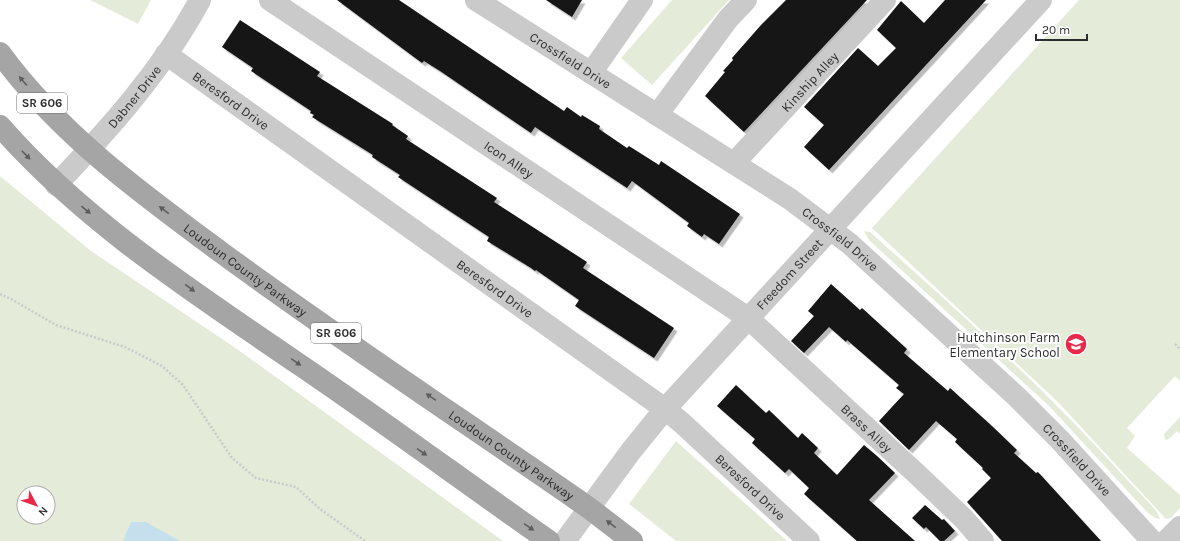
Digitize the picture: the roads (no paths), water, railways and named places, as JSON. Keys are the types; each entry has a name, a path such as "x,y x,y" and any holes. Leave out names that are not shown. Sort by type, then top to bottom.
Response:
{"main road":[{"name":"Loudoun County Parkway","path":"0,53 48,109 90,149 160,207 265,284 589,508 632,541"},
{"path":"0,126 56,185 116,234 214,307 302,366 549,541"}],"street":[{"name":"Dabner Drive","path":"56,185 129,104 166,54 200,0"},
{"name":"Icon Alley","path":"270,0 748,318"},
{"name":"Crossfield Drive","path":"476,0 790,199 831,228 1028,408 1060,440 1152,541"},
{"path":"591,73 642,0"},
{"path":"657,115 728,19 746,0"},
{"name":"Kinship Alley","path":"734,164 885,0"},
{"name":"Freedom Street","path":"565,541 664,409 1041,0"},
{"name":"Beresford Drive","path":"166,54 664,409 682,423 809,541"},
{"name":"Brass Alley","path":"748,318 920,477 964,519 983,541"},
{"path":"1166,541 1180,527"}],"water":[{"path":"131,522 146,522 180,541 123,541"}],"place":[{"name":"Hutchinson Farm Elementary School","path":"1076,344"}]}
